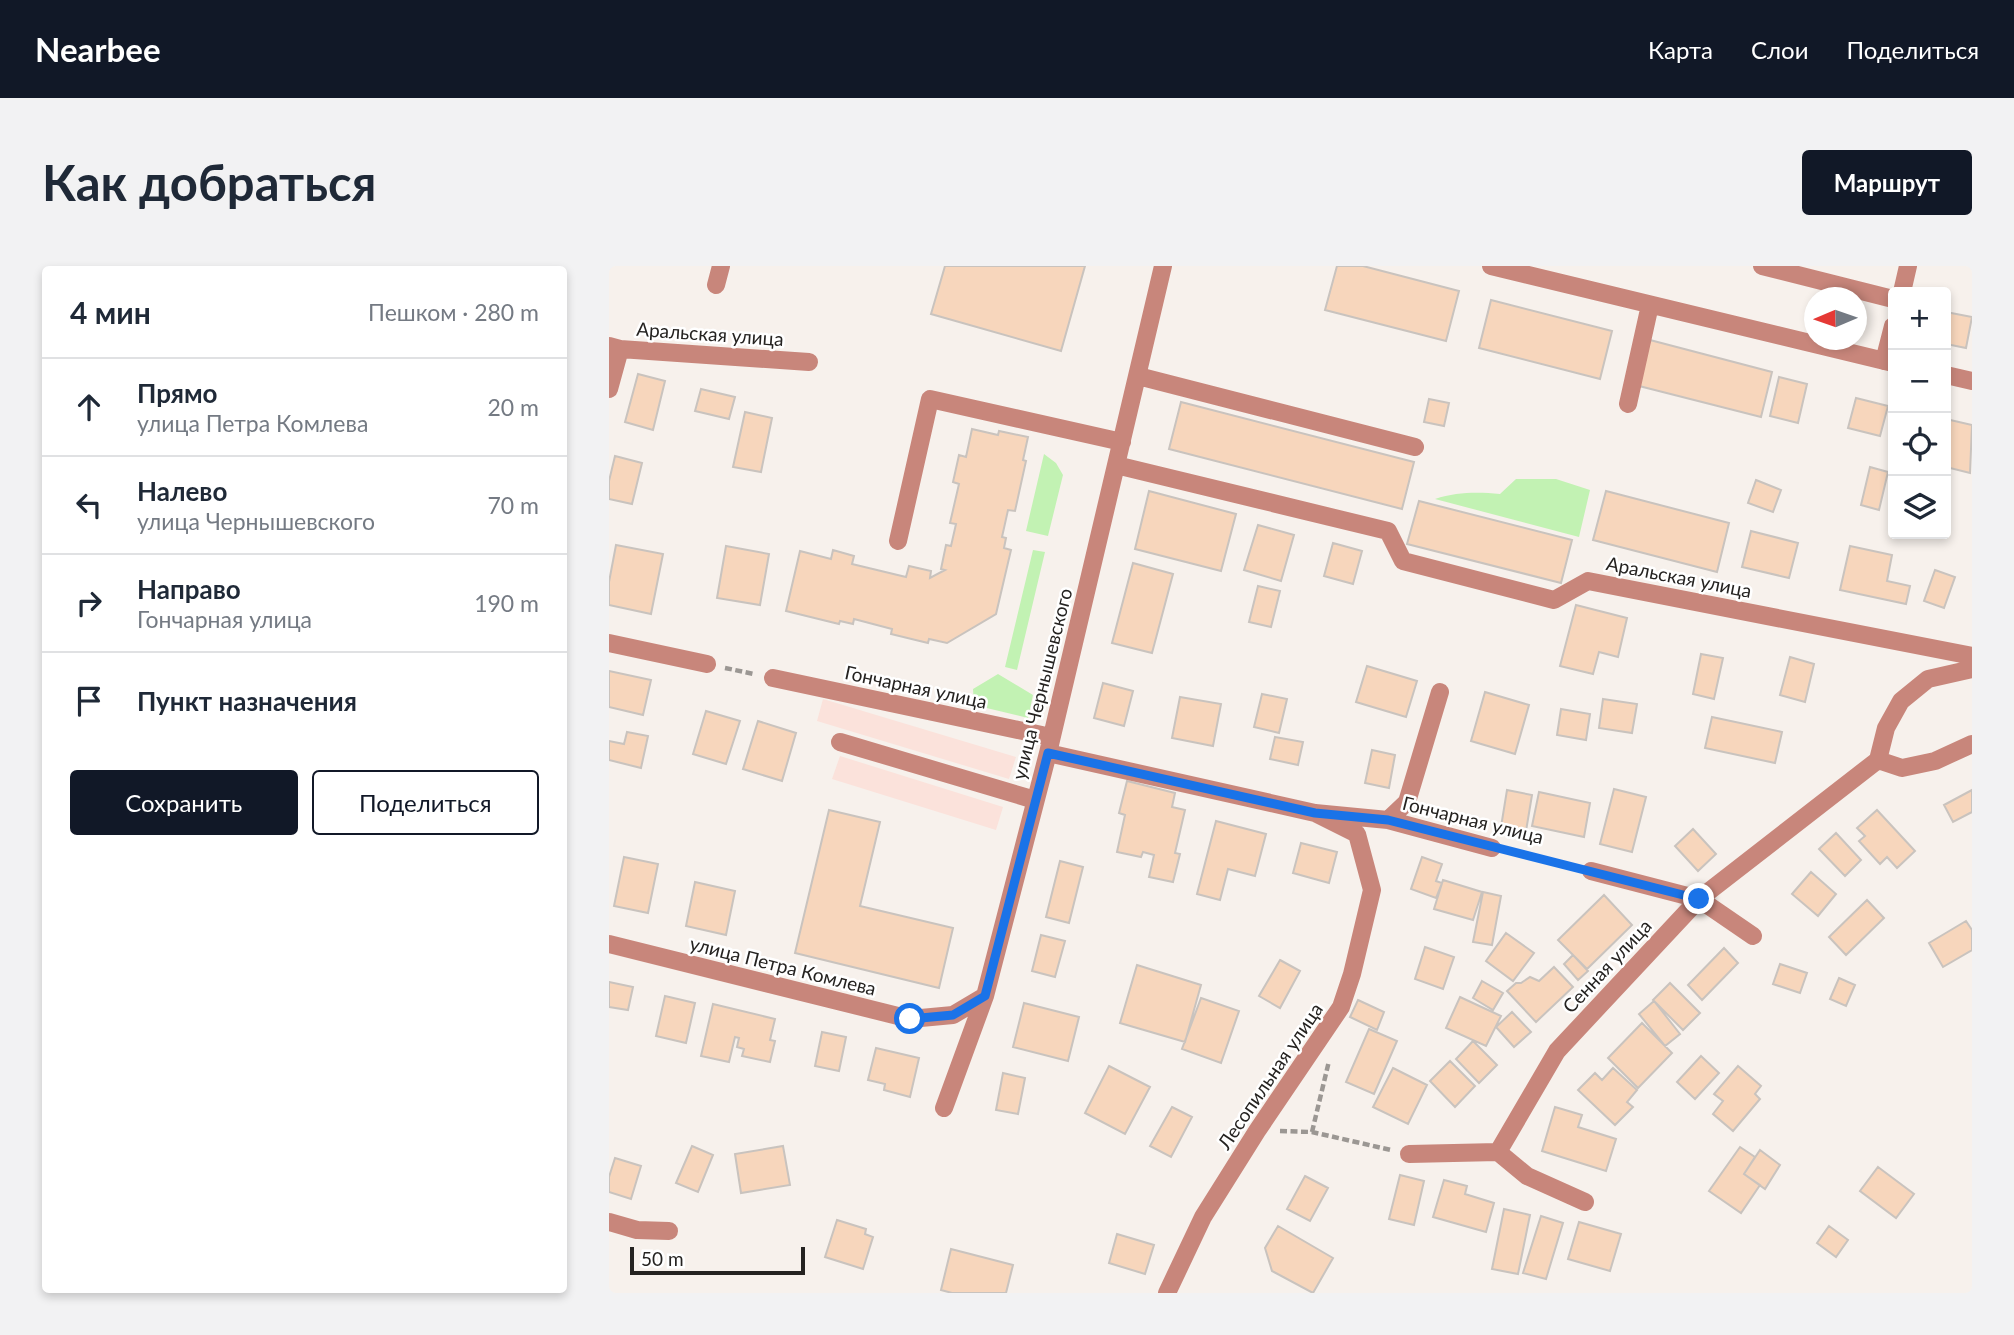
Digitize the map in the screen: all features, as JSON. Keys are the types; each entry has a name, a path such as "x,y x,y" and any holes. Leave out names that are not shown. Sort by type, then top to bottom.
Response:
{"street":[{"path":"716,285 721,266"},
{"name":"улица Чернышевского","path":"944,1108 985,996 1049,745 1163,266"},
{"path":"1491,266 1562,274 1650,304 1888,362"},
{"path":"1762,266 1888,298"},
{"path":"1903,287 1909,266"},
{"path":"1628,404 1650,304"},
{"path":"609,389 614,347"},
{"name":"Аральская улица","path":"614,347 809,362"},
{"path":"1137,376 1415,447"},
{"path":"1951,376 1972,381"},
{"path":"898,541 930,399 1122,442"},
{"name":"Аральская улица","path":"1116,465 1388,531 1403,561 1554,600 1588,581 1972,656"},
{"path":"609,643 707,664"},
{"path":"1972,669 1927,679 1901,701 1886,729 1878,760 1902,768 1935,761 1972,744"},
{"name":"Гончарная улица","path":"773,678 1315,813 1388,820 1492,848"},
{"path":"1388,820 1406,802 1440,692"},
{"path":"840,742 1035,800"},
{"name":"Сенная улица","path":"1498,1152 1557,1051 1699,899 1878,760"},
{"name":"Лесопильная улица","path":"1167,1293 1203,1217 1257,1131 1341,1007 1352,974 1372,890 1357,834 1315,813"},
{"path":"1591,871 1699,899 1753,936"},
{"name":"улица Петра Комлева","path":"609,944 910,1019 953,1015 985,996"},
{"path":"1409,1154 1498,1152 1527,1176 1585,1202"},
{"path":"609,1222 638,1230 669,1231"}],"path":[{"path":"707,664 773,678"},
{"name":"Гончарная улица","path":"1492,848 1591,871"},
{"path":"1312,1132 1331,1057"},
{"path":"1257,1131 1312,1132 1409,1154"}],"shaded area":[{"path":"823,699 1016,757 1009,779 817,721"},
{"path":"840,756 1003,807 996,830 832,779"}],"green space":[{"path":"1044,454 1056,463 1063,475 1048,536 1026,531"},
{"path":"1516,479 1556,479 1590,490 1579,537 1435,499 1467,493 1500,494"},
{"path":"1033,550 1045,552 1017,670 1005,667"},
{"path":"998,674 1033,695 1028,718 974,705 973,689"}],"building":[{"path":"945,266 1085,266 1061,351 931,314"},
{"path":"1337,266 1363,266 1459,291 1446,341 1325,310"},
{"path":"1491,300 1612,331 1600,379 1479,348"},
{"path":"1951,313 1972,317 1966,348 1951,345"},
{"path":"1650,340 1772,372 1761,417 1639,386"},
{"path":"638,374 665,381 653,430 625,422"},
{"path":"1779,377 1807,384 1798,423 1770,416"},
{"path":"701,389 735,397 729,419 695,411"},
{"path":"1856,398 1888,406 1880,436 1848,428"},
{"path":"1429,399 1449,403 1444,426 1424,422"},
{"path":"1181,402 1414,462 1402,509 1169,449"},
{"path":"745,412 772,418 761,472 733,467"},
{"path":"1951,420 1972,425 1970,473 1951,468"},
{"path":"972,429 998,435 999,431 1028,437 1023,460 1026,461 1015,511 1008,510 1002,537 1006,538 1004,548 1011,550 996,614 947,643 929,639 928,643 891,634 892,629 854,619 853,624 840,621 839,624 786,611 800,551 831,559 833,550 854,556 852,564 906,577 909,566 931,571 930,578 945,570 941,569 946,545 951,546 956,524 950,523 959,484 953,482 959,455 966,457"},
{"path":"615,456 642,463 632,504 609,499 609,481"},
{"path":"1870,467 1888,472 1879,510 1861,505"},
{"path":"1756,480 1781,490 1773,512 1748,503"},
{"path":"1149,491 1236,514 1221,571 1135,549"},
{"path":"1606,491 1729,523 1717,572 1593,540"},
{"path":"1419,501 1572,540 1561,583 1407,544"},
{"path":"1258,525 1294,535 1281,581 1244,570"},
{"path":"1751,531 1798,543 1789,578 1742,567"},
{"path":"1333,543 1362,551 1353,584 1324,576"},
{"path":"616,545 663,554 651,614 609,605 609,582"},
{"path":"726,546 769,554 760,605 717,598"},
{"path":"1850,546 1892,555 1887,581 1910,586 1906,604 1840,590"},
{"path":"1133,563 1173,574 1152,653 1112,643"},
{"path":"1935,570 1955,577 1944,608 1924,601"},
{"path":"1258,586 1280,591 1271,627 1249,622"},
{"path":"1576,605 1627,618 1618,657 1599,652 1593,674 1560,666"},
{"path":"1701,654 1723,658 1714,699 1693,694"},
{"path":"1790,657 1814,664 1805,702 1780,695"},
{"path":"1367,666 1417,681 1406,717 1356,702"},
{"path":"609,671 651,680 643,715 609,707"},
{"path":"1103,683 1133,691 1124,726 1094,718"},
{"path":"1485,692 1529,705 1515,754 1471,741"},
{"path":"1262,694 1287,699 1279,733 1254,727"},
{"path":"1180,697 1221,704 1213,746 1172,738"},
{"path":"1603,699 1637,704 1632,733 1599,728"},
{"path":"1561,709 1590,714 1586,740 1557,735"},
{"path":"706,711 740,721 726,764 693,754"},
{"path":"1712,717 1782,732 1775,763 1705,748"},
{"path":"758,721 796,733 782,781 743,769"},
{"path":"627,732 648,736 641,768 609,760 609,741 624,744"},
{"path":"1275,737 1303,742 1298,765 1270,759"},
{"path":"1372,750 1395,755 1389,788 1365,783"},
{"path":"1127,781 1175,793 1172,807 1185,810 1175,853 1180,854 1173,882 1149,877 1154,855 1143,852 1141,857 1117,852 1125,815 1119,813"},
{"path":"1614,789 1646,797 1632,852 1600,844"},
{"path":"1507,790 1532,795 1526,831 1501,827"},
{"path":"1972,790 1972,812 1953,822 1944,805"},
{"path":"1539,792 1590,803 1584,837 1532,826"},
{"path":"829,810 880,822 860,906 953,928 939,988 795,953"},
{"path":"1877,810 1915,851 1897,868 1887,857 1880,864 1859,841 1865,836 1857,828"},
{"path":"1216,821 1266,834 1255,876 1228,869 1220,900 1197,894"},
{"path":"1693,829 1716,854 1698,871 1675,846"},
{"path":"1836,833 1861,860 1845,876 1819,849"},
{"path":"1301,843 1337,852 1329,883 1293,873"},
{"path":"624,857 658,864 648,913 614,906"},
{"path":"1422,857 1442,864 1436,881 1442,883 1436,898 1411,889"},
{"path":"1060,861 1083,867 1069,923 1046,917"},
{"path":"1811,872 1836,894 1818,916 1792,894"},
{"path":"1443,880 1482,892 1473,920 1434,909"},
{"path":"695,882 735,891 726,935 686,926"},
{"path":"1483,892 1501,896 1492,945 1473,942"},
{"path":"1604,895 1632,925 1587,969 1558,940"},
{"path":"1867,900 1884,918 1846,955 1829,937"},
{"path":"1966,921 1972,930 1972,950 1943,967 1929,943"},
{"path":"1506,933 1534,953 1513,981 1486,961"},
{"path":"1041,935 1065,941 1055,977 1032,971"},
{"path":"1425,947 1454,957 1443,989 1415,979"},
{"path":"1724,948 1738,963 1702,1000 1688,985"},
{"path":"1573,955 1588,971 1578,980 1564,964"},
{"path":"1280,960 1300,971 1280,1008 1259,996"},
{"path":"1780,964 1807,973 1800,993 1773,984"},
{"path":"1137,965 1201,985 1185,1042 1120,1023"},
{"path":"1554,967 1573,987 1536,1022 1507,991 1516,983 1530,977 1539,981"},
{"path":"1839,978 1855,985 1846,1006 1830,999"},
{"path":"1482,981 1503,993 1493,1010 1473,998"},
{"path":"609,982 633,987 628,1010 609,1007"},
{"path":"1670,983 1700,1013 1683,1030 1653,1000"},
{"path":"665,996 695,1003 686,1043 656,1036"},
{"path":"1460,997 1501,1016 1486,1046 1446,1028"},
{"path":"1201,998 1239,1011 1221,1063 1182,1049"},
{"path":"1358,1000 1384,1012 1377,1030 1350,1017"},
{"path":"1654,1001 1680,1034 1665,1046 1639,1014"},
{"path":"1024,1003 1079,1017 1068,1061 1013,1047"},
{"path":"713,1004 775,1019 770,1040 775,1041 770,1062 742,1056 744,1049 737,1047 739,1038 735,1037 729,1062 701,1056"},
{"path":"1512,1012 1531,1032 1514,1047 1496,1027"},
{"path":"1642,1023 1672,1053 1638,1088 1608,1058"},
{"path":"1369,1029 1397,1041 1374,1094 1346,1082"},
{"path":"822,1032 846,1037 839,1071 815,1066"},
{"path":"1473,1041 1497,1065 1479,1083 1456,1059"},
{"path":"876,1048 919,1058 910,1097 884,1090 885,1084 868,1080"},
{"path":"1701,1056 1719,1073 1695,1099 1677,1082"},
{"path":"1450,1061 1475,1086 1455,1107 1430,1081"},
{"path":"1109,1066 1150,1087 1125,1134 1085,1113"},
{"path":"1738,1066 1761,1086 1755,1094 1760,1099 1733,1131 1713,1114 1723,1101 1714,1094"},
{"path":"1393,1068 1427,1085 1408,1124 1373,1107"},
{"path":"1613,1068 1637,1090 1627,1102 1633,1107 1615,1125 1578,1090 1595,1073 1602,1080"},
{"path":"1003,1073 1025,1078 1018,1114 996,1110"},
{"path":"1172,1107 1192,1117 1171,1157 1150,1146"},
{"path":"1555,1107 1582,1115 1578,1127 1616,1139 1606,1171 1542,1151"},
{"path":"692,1146 713,1155 698,1192 676,1183"},
{"path":"783,1146 790,1185 741,1193 735,1154"},
{"path":"1740,1147 1755,1157 1744,1174 1760,1185 1741,1213 1709,1191"},
{"path":"1760,1150 1780,1165 1765,1189 1744,1174"},
{"path":"615,1158 641,1166 631,1199 609,1192 609,1177"},
{"path":"1878,1167 1914,1194 1896,1218 1860,1191"},
{"path":"1400,1175 1424,1181 1414,1225 1389,1219"},
{"path":"1305,1176 1328,1188 1310,1221 1287,1209"},
{"path":"1444,1180 1467,1186 1465,1194 1494,1203 1486,1232 1433,1217"},
{"path":"1504,1209 1530,1215 1518,1274 1492,1269"},
{"path":"1541,1216 1563,1223 1546,1279 1523,1273"},
{"path":"837,1220 866,1229 865,1234 873,1237 863,1269 825,1257"},
{"path":"1579,1222 1621,1234 1610,1271 1568,1259"},
{"path":"1278,1226 1333,1258 1313,1293 1272,1271 1265,1248"},
{"path":"1829,1226 1848,1240 1836,1257 1817,1243"},
{"path":"1117,1234 1154,1245 1145,1274 1109,1263"},
{"path":"951,1249 1013,1265 1006,1293 952,1293 941,1290"}],"route":[{"path":"910,1019 953,1015 985,996 1048,753 1315,813 1388,820 1699,899"}]}
